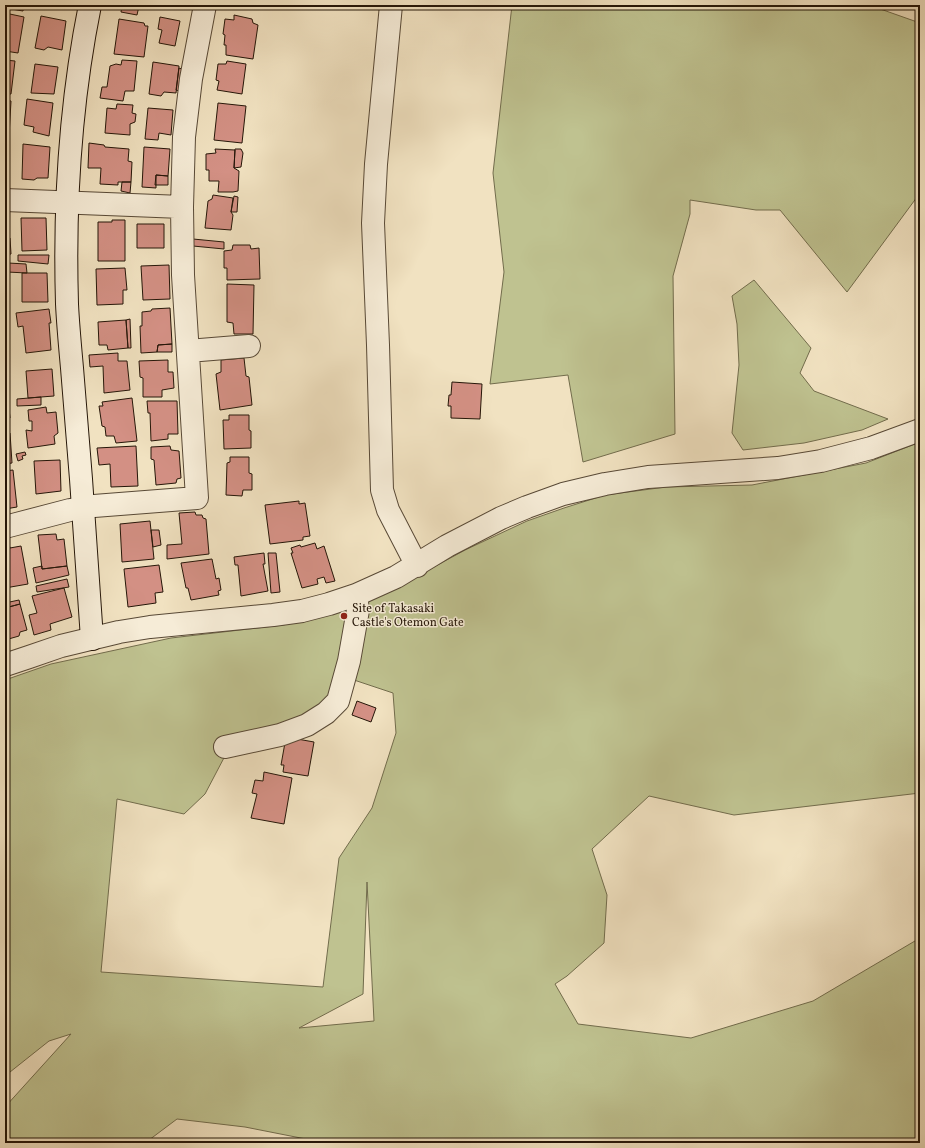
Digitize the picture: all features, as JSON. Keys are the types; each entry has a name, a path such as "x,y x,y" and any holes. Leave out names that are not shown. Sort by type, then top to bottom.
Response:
{"street":[{"path":"90,5 76,90 71,134 67,202 67,306 92,639"},
{"path":"5,527 94,506 197,498 182,275 182,207 184,137 191,79 205,5"},
{"path":"391,5 376,164 373,223 382,490 388,510 416,566"},
{"path":"5,200 182,207"},
{"path":"188,352 249,346"},
{"path":"5,666 54,648 150,627 273,615 302,611 329,604 378,586 416,566 447,546 489,524 527,507 564,494 605,484 648,477 778,468 821,461 871,448 920,430"},
{"path":"226,747 280,735 307,725 326,713 338,701 349,661 358,610 356,595"}],"green space":[{"path":"512,5 869,5 920,23 920,193 847,292 780,210 756,210 690,200 690,214 673,276 675,434 583,462 568,375 490,384 504,272 493,173"},
{"path":"754,280 811,348 800,373 814,391 888,419 862,430 804,443 743,450 732,433 739,365 737,324 732,296"},
{"path":"920,442 920,793 734,815 649,796 592,849 607,895 604,943 567,976 555,984 578,1024 691,1038 813,1001 920,938 920,1143 326,1143 245,1127 177,1119 145,1143 5,1143 5,1107 71,1034 49,1041 5,1076 5,680 51,664 171,638 283,625 350,609 399,586 465,550 527,521 605,495 666,487 752,485 866,463","holes":["354,680 393,693 396,733 372,808 339,858 323,987 101,972 117,799 184,814 205,794 226,754 343,700","367,882 374,1021 299,1028 363,994"]}],"building":[{"path":"5,5 24,5 23,11 5,8"},
{"path":"122,5 147,5 139,6 137,15 121,12"},
{"path":"5,13 24,17 18,53 5,51"},
{"path":"234,15 252,19 253,23 258,25 253,59 226,55 226,45 224,45 225,35 223,34 225,19 234,20"},
{"path":"41,16 66,21 62,50 48,47 44,50 35,48"},
{"path":"160,17 180,21 175,46 159,43 162,30 158,29"},
{"path":"119,19 144,23 145,26 148,26 144,57 114,54"},
{"path":"5,60 15,61 11,94 5,94"},
{"path":"122,60 137,61 134,91 125,91 123,101 100,98 102,87 107,87 110,66 116,64 121,65"},
{"path":"227,61 246,64 242,94 217,90 219,81 216,80 218,64 226,64"},
{"path":"153,62 179,66 176,93 164,92 161,96 149,94"},
{"path":"35,64 58,67 54,94 31,93"},
{"path":"179,68 182,69 179,91 176,90"},
{"path":"27,99 53,103 49,136 33,132 34,127 24,125"},
{"path":"5,100 11,101 9,136 5,136"},
{"path":"218,103 246,106 242,143 214,140"},
{"path":"117,104 133,105 132,113 136,114 135,122 130,124 130,135 105,133 107,108 116,109"},
{"path":"148,108 173,110 171,135 159,133 158,140 145,139"},
{"path":"5,141 8,142 5,171"},
{"path":"89,143 104,145 105,147 129,149 128,161 132,162 131,182 118,182 118,185 100,184 101,168 88,168"},
{"path":"23,144 50,147 48,178 37,178 34,180 22,179"},
{"path":"144,147 170,149 168,176 156,175 156,188 142,187"},
{"path":"215,149 235,150 234,168 239,171 238,191 218,192 219,181 209,181 209,170 206,170 206,154 216,153"},
{"path":"235,149 241,149 243,153 241,167 234,168"},
{"path":"156,175 168,176 168,185 155,185"},
{"path":"122,182 131,182 130,193 121,191"},
{"path":"213,195 233,198 231,230 205,228 208,201 212,199"},
{"path":"234,196 238,197 237,212 231,212"},
{"path":"21,218 46,218 47,250 22,251"},
{"path":"112,220 125,220 125,261 98,261 98,222 112,222"},
{"path":"137,224 164,224 164,248 137,248"},
{"path":"10,238 11,254 5,255 5,239"},
{"path":"193,239 224,242 224,249 193,246"},
{"path":"233,245 250,245 251,249 259,248 260,279 227,280 227,268 224,268 224,251 232,250"},
{"path":"18,255 49,255 48,264 18,261"},
{"path":"8,263 26,264 27,273 7,272"},
{"path":"169,265 170,299 143,300 141,266"},
{"path":"125,268 127,290 123,290 123,304 97,305 96,269"},
{"path":"22,273 47,273 48,302 22,302"},
{"path":"227,284 254,285 253,334 234,334 233,323 227,322"},
{"path":"170,308 172,344 158,345 157,352 141,353 140,326 142,326 142,312 151,311 152,309"},
{"path":"49,309 51,323 49,323 51,350 26,353 23,326 18,327 16,313"},
{"path":"130,319 131,348 128,348 126,320"},
{"path":"126,320 128,348 108,350 107,345 99,345 98,322"},
{"path":"172,344 172,352 157,352 158,345"},
{"path":"118,353 118,361 127,361 130,390 104,393 103,366 90,367 89,355"},
{"path":"244,358 246,376 249,377 252,405 220,410 216,374 221,372 221,360"},
{"path":"168,360 168,372 173,372 174,388 162,390 162,397 143,397 143,378 140,377 139,361"},
{"path":"52,369 54,396 28,398 26,371"},
{"path":"452,382 482,384 480,419 451,418 451,406 448,406"},
{"path":"5,389 7,389 10,418 5,418"},
{"path":"41,397 41,405 17,406 17,399"},
{"path":"132,398 137,441 116,443 114,436 106,436 105,427 102,426 99,406 103,406 102,402"},
{"path":"147,401 177,401 178,434 168,434 168,439 151,441 150,413 148,413"},
{"path":"46,407 47,413 56,412 58,433 54,436 55,444 28,448 26,430 32,431 32,421 29,421 28,410"},
{"path":"229,415 249,415 251,448 224,449 223,420 229,420"},
{"path":"10,433 12,463 5,464 5,434"},
{"path":"136,446 138,486 111,487 110,464 99,465 97,448"},
{"path":"170,446 171,450 179,451 181,478 177,479 176,483 156,485 154,460 151,459 151,447"},
{"path":"25,452 26,455 22,456 23,459 18,461 16,454"},
{"path":"230,457 249,457 249,473 252,474 252,490 243,490 242,496 226,495 227,463 230,462"},
{"path":"60,460 61,491 36,494 34,461"},
{"path":"13,470 17,507 5,509 5,471"},
{"path":"299,501 299,504 305,503 310,536 303,537 303,540 270,544 265,505"},
{"path":"195,512 196,515 202,515 203,518 206,519 209,554 167,559 167,545 182,544 179,513"},
{"path":"150,521 154,559 122,562 120,524"},
{"path":"151,530 159,530 161,545 153,547"},
{"path":"56,534 57,540 64,539 67,566 42,569 38,535"},
{"path":"8,541 10,548 21,546 28,584 5,588 5,542"},
{"path":"315,543 317,549 324,546 335,581 326,583 324,577 317,579 318,584 302,588 291,553 293,553 291,548"},
{"path":"264,553 265,564 263,564 268,591 241,596 238,565 235,565 234,557"},
{"path":"268,553 276,553 280,592 271,593"},
{"path":"212,559 216,579 219,578 221,590 218,591 219,595 191,600 188,588 186,588 181,563"},
{"path":"159,565 163,592 155,593 156,603 128,607 124,569"},
{"path":"42,566 42,569 67,566 69,575 36,583 33,568"},
{"path":"67,579 69,587 37,592 36,586"},
{"path":"64,588 72,617 50,624 51,630 34,635 29,615 37,613 32,596"},
{"path":"19,600 20,604 5,608 5,603"},
{"path":"20,604 27,630 20,632 19,636 5,640 5,608"},
{"path":"357,701 376,708 371,722 352,715"},
{"path":"286,737 314,742 308,776 283,772 284,765 281,765"},
{"path":"264,772 292,778 284,824 251,818 257,794 252,793 255,780 263,781"}],"place":[{"name":"Site of Takasaki Castle's Otemon Gate","path":"344,616"}]}
